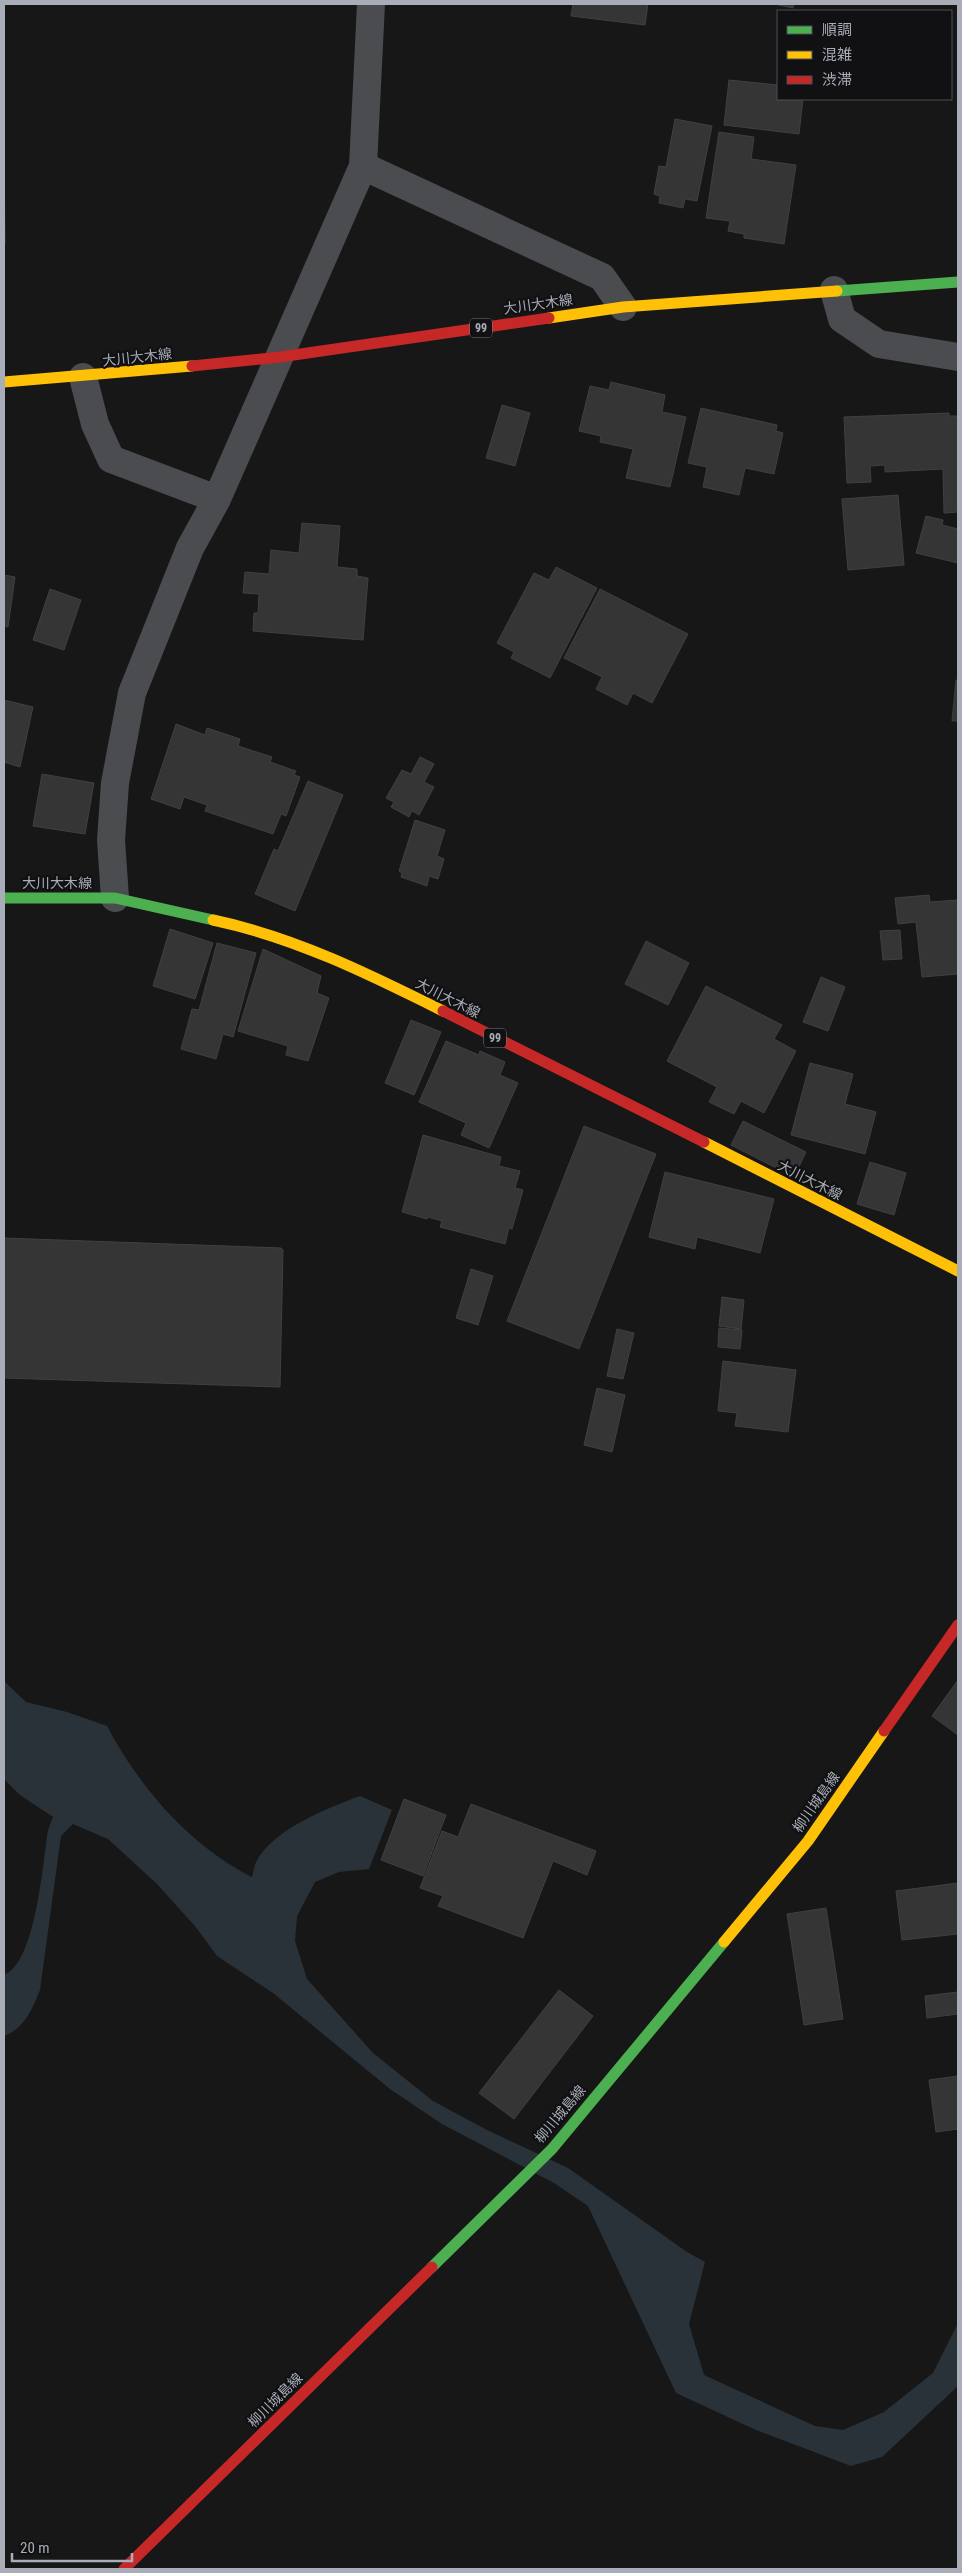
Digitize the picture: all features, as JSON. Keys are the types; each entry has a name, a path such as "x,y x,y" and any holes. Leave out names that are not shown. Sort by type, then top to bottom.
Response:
{"main road":[{"name":"大川大木線","path":"4,382 84,377 280,357 623,307 958,282"},
{"name":"大川大木線","path":"4,898 115,898 251,928 368,974 958,1271"},
{"name":"柳川城島線","path":"124,2569 552,2149 808,1841 958,1625"}],"street":[{"path":"115,898 111,840 115,783 132,693 190,548 217,499 363,166 371,4"},
{"path":"363,166 602,277 623,307"},
{"path":"834,290 842,319 879,344 958,357"},
{"path":"84,377 96,424 111,459 217,499"}],"shaded area":[{"path":"4,1681 26,1702 67,1712 107,1726 134,1771 168,1813 208,1849 252,1877 256,1862 275,1839 318,1813 360,1796 392,1810 369,1869 339,1872 315,1882 297,1916 295,1941 307,1979 373,2053 433,2101 487,2130 568,2168 687,2252 705,2262 689,2324 704,2375 815,2426 843,2430 884,2412 933,2373 958,2323 958,2386 882,2457 851,2466 756,2430 676,2393 588,2206 554,2183 442,2124 390,2089 273,1993 217,1956 195,1926 156,1883 108,1839 73,1824 61,1836 40,1990 27,2017 11,2033 4,2036 4,1975 15,1967 24,1952 31,1932 48,1830 53,1817 20,1795 4,1779"}],"building":[{"path":"573,4 648,4 645,25 571,16"},
{"path":"774,4 794,4 793,8"},
{"path":"729,80 777,85 777,100 803,100 799,134 724,125"},
{"path":"675,119 712,126 697,201 685,199 683,208 659,203 660,196 654,194 659,166 666,167"},
{"path":"719,132 754,137 751,159 796,165 784,244 744,238 744,234 728,231 730,221 706,218"},
{"path":"4,161 5,243 4,243"},
{"path":"611,382 665,395 662,412 686,417 670,487 626,478 633,449 600,442 601,436 579,431 590,386 609,390"},
{"path":"502,405 530,413 515,466 486,458"},
{"path":"701,408 777,425 776,431 783,433 774,474 745,468 739,495 703,487 707,467 688,463"},
{"path":"949,413 949,416 958,416 958,512 944,513 943,469 885,472 885,465 870,466 871,482 847,483 844,417"},
{"path":"898,495 904,565 848,570 842,499"},
{"path":"926,516 943,520 942,525 958,529 958,563 916,553"},
{"path":"302,523 340,526 337,567 357,569 357,576 368,578 363,640 253,631 254,613 258,613 259,594 243,593 245,572 269,574 271,550 299,553"},
{"path":"556,567 597,588 550,678 511,658 514,652 497,643 534,573 549,580"},
{"path":"4,575 15,577 8,627 4,626"},
{"path":"50,589 81,600 64,650 33,640"},
{"path":"600,589 688,634 652,703 633,693 627,705 596,689 602,677 564,658"},
{"path":"956,680 958,680 958,721 952,721"},
{"path":"4,700 33,707 20,767 4,762"},
{"path":"176,724 205,735 207,728 240,739 238,746 272,757 270,762 296,771 294,775 300,777 286,816 281,814 273,834 205,811 207,805 184,797 180,809 151,799"},
{"path":"420,757 434,764 424,782 434,787 419,815 412,811 409,817 391,807 394,802 386,798 402,770 411,774"},
{"path":"42,774 94,783 85,834 33,826"},
{"path":"308,781 343,795 295,911 255,894 274,849 278,851"},
{"path":"415,820 445,830 437,856 444,859 438,879 429,876 427,886 401,877 402,873 399,871"},
{"path":"929,895 930,902 958,900 958,974 922,977 916,922 898,924 895,898"},
{"path":"170,929 213,943 195,999 153,986"},
{"path":"900,930 902,959 883,960 880,931"},
{"path":"646,941 689,963 668,1005 625,984"},
{"path":"217,943 256,953 233,1037 223,1034 216,1059 181,1049 192,1009 199,1010"},
{"path":"263,949 321,976 317,993 329,998 308,1061 286,1055 288,1046 238,1031"},
{"path":"821,977 845,987 828,1031 803,1022"},
{"path":"706,986 782,1025 774,1039 796,1051 764,1113 741,1101 734,1114 709,1102 717,1087 667,1061"},
{"path":"411,1020 441,1032 414,1095 385,1083"},
{"path":"446,1041 479,1055 480,1051 505,1062 500,1075 518,1083 489,1148 461,1135 466,1123 419,1102"},
{"path":"810,1063 853,1074 845,1104 876,1112 865,1154 791,1135"},
{"path":"743,1121 806,1152 794,1177 731,1145"},
{"path":"584,1126 656,1154 579,1349 507,1321"},
{"path":"423,1135 501,1157 499,1166 520,1171 515,1188 523,1190 512,1229 509,1228 505,1244 440,1227 442,1221 402,1212"},
{"path":"870,1162 906,1173 894,1215 857,1204"},
{"path":"665,1172 774,1199 760,1253 697,1237 695,1249 649,1237"},
{"path":"4,1238 281,1248 283,1250 280,1387 4,1378"},
{"path":"471,1269 493,1276 478,1325 456,1318"},
{"path":"722,1297 744,1300 741,1329 719,1326"},
{"path":"719,1328 742,1330 740,1349 718,1347"},
{"path":"617,1329 634,1333 623,1379 607,1376"},
{"path":"723,1361 796,1370 788,1432 735,1426 737,1413 718,1411"},
{"path":"597,1388 625,1395 612,1452 584,1445"},
{"path":"958,1680 958,1735 932,1716"},
{"path":"404,1799 446,1815 423,1876 381,1860"},
{"path":"471,1804 596,1851 587,1875 553,1861 523,1938 438,1906 443,1896 420,1888 442,1831 458,1837"},
{"path":"958,1883 958,1934 902,1940 896,1891"},
{"path":"826,1908 843,2019 804,2025 787,1914"},
{"path":"559,1990 593,2016 514,2119 479,2093"},
{"path":"958,1992 958,2014 927,2018 925,1996"},
{"path":"958,2076 958,2129 936,2132 929,2080"}],"traffic: fast":[{"path":"837,291 958,282"},
{"path":"4,898 115,898 213,920"},
{"path":"432,2267 552,2149 724,1942"}],"traffic: slow":[{"path":"549,318 623,307 837,291"},
{"path":"4,382 192,366"},
{"path":"213,920 273,936 331,958 443,1011"},
{"path":"704,1142 958,1271"},
{"path":"724,1942 808,1841 884,1731"}],"traffic: jam":[{"path":"192,366 280,357 549,318"},
{"path":"443,1011 704,1142"},
{"path":"884,1731 958,1625"},
{"path":"124,2569 432,2267"}]}
